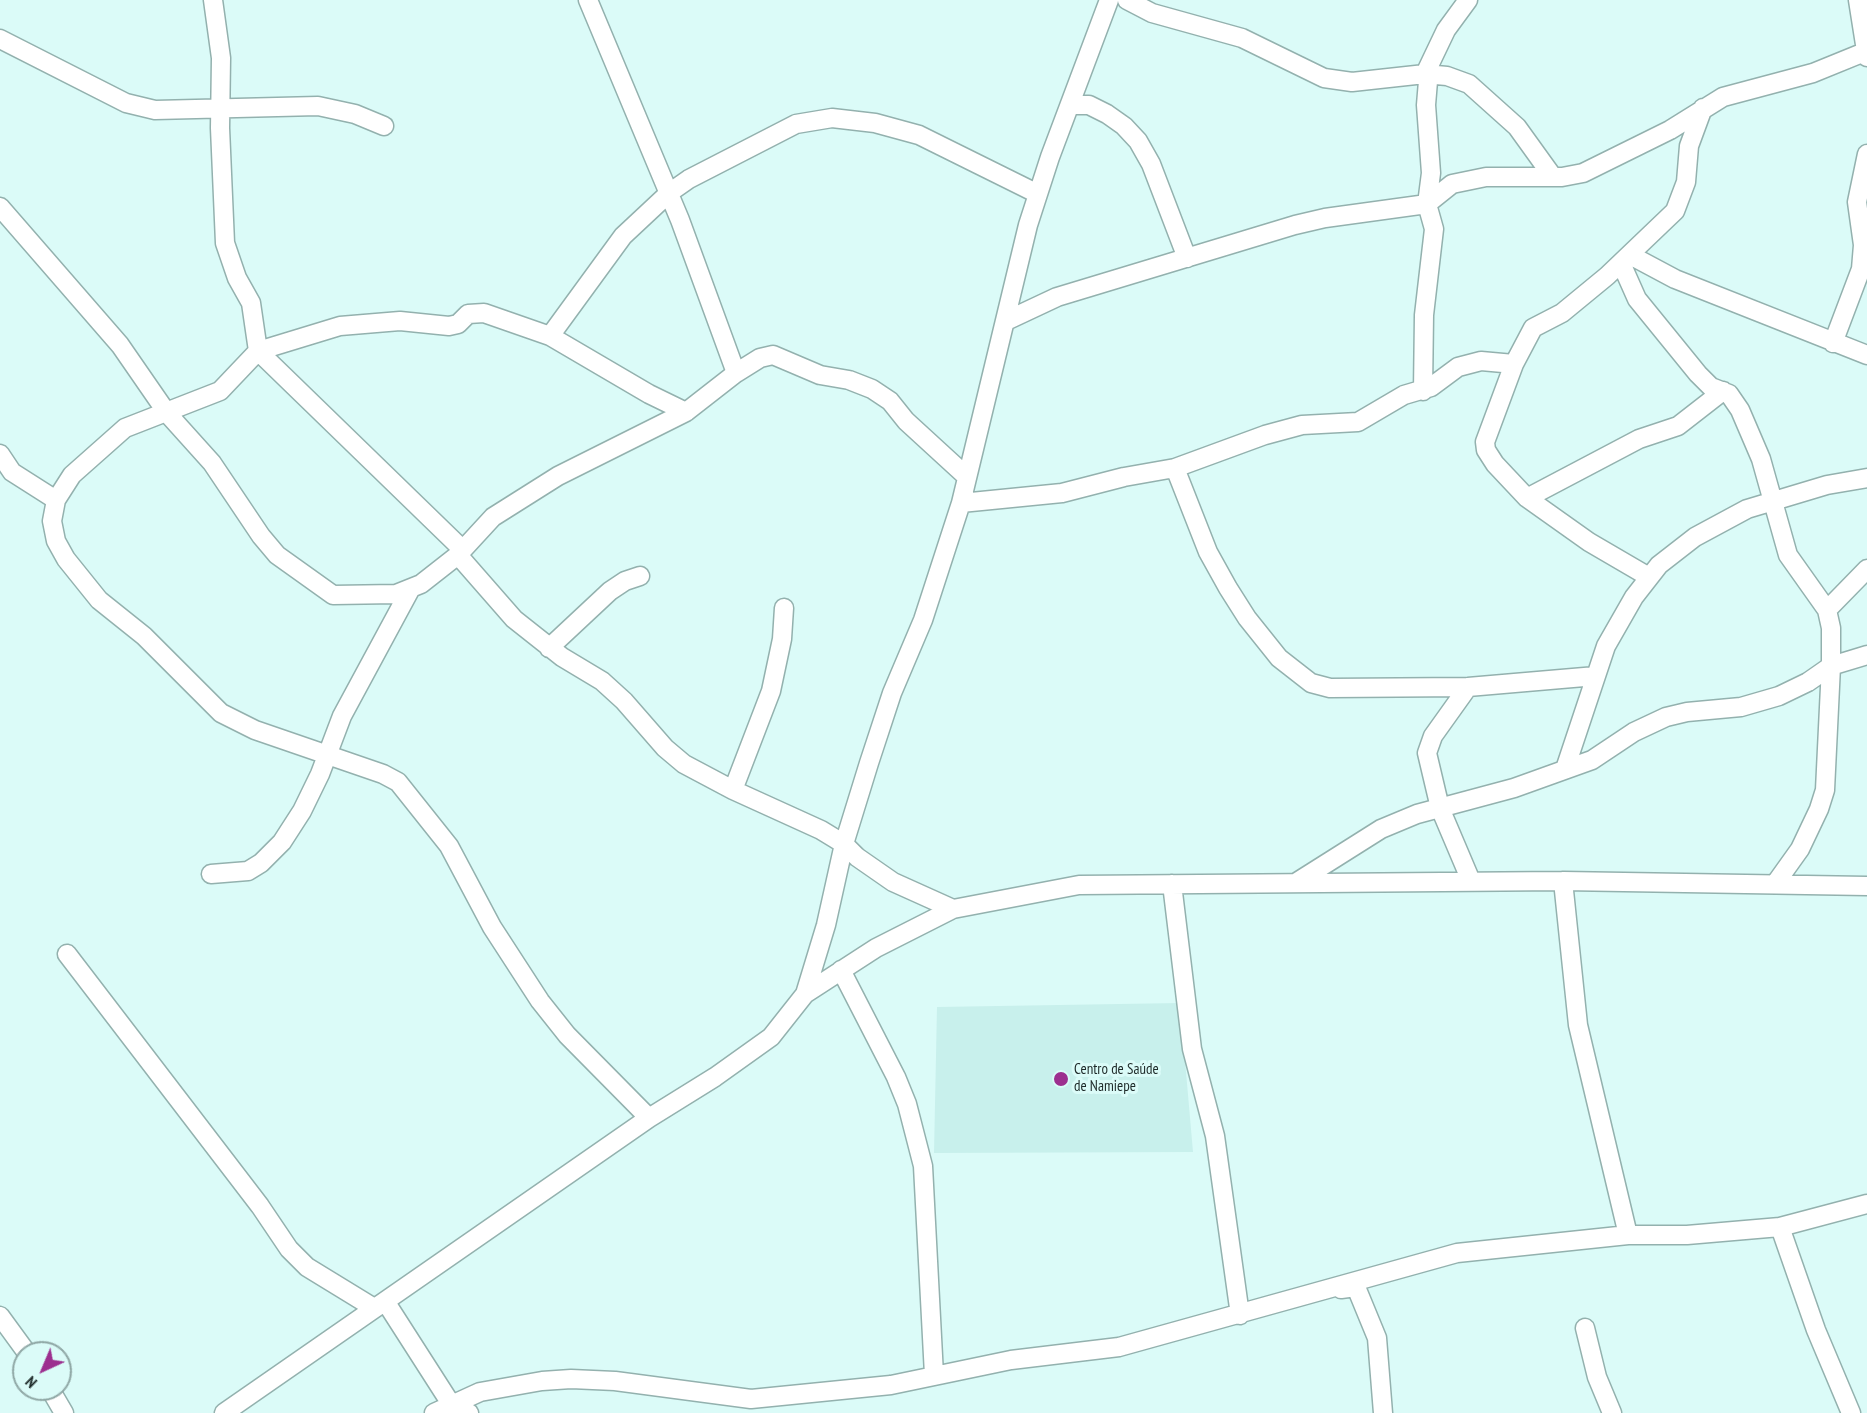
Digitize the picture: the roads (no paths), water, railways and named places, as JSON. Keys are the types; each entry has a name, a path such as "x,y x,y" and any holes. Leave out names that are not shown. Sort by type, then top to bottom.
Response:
{"street":[{"path":"213,0 221,58 225,243 237,278 250,303 258,351 461,552 494,598 549,648 602,681 624,701 665,748 684,764 733,790 799,819 844,844 857,857 893,882 953,909"},
{"path":"588,0 669,193 736,373"},
{"path":"804,994 826,926 844,844 892,693 923,620 961,503 1008,320 1018,265 1038,194 1109,0"},
{"path":"1127,0 1152,13 1242,38 1324,78 1352,82 1425,74 1448,76 1469,84 1517,127 1554,177"},
{"path":"1423,391 1424,315 1434,229 1427,204 1431,173 1426,105 1428,81 1425,74 1446,30 1468,0"},
{"path":"1858,0 1867,57"},
{"path":"0,39 126,103 155,110 318,106 355,114 384,126"},
{"path":"1008,320 1057,297 1325,218 1427,204 1452,184 1486,177 1554,177 1583,173 1670,130 1723,97 1813,73 1867,51"},
{"path":"1072,105 1089,105 1107,114 1124,126 1138,141 1151,164 1187,258"},
{"path":"1649,577 1581,537 1527,498 1495,464 1486,450 1485,442 1514,364 1533,328 1562,312 1625,259 1675,211 1686,182 1694,126 1703,108"},
{"path":"550,336 623,236 669,193 689,179 796,123 832,118 875,123 919,135 1038,194"},
{"path":"1833,344 1861,269 1863,245 1857,202 1867,154"},
{"path":"0,207 120,345 167,413 212,463 261,536 277,555 333,595 370,596 410,590 435,575 461,552 493,517 558,476 686,412 736,373 760,358 773,355 820,375 861,384 890,401 906,421 966,477"},
{"path":"1625,259 1833,344 1867,355"},
{"path":"1625,259 1630,286 1653,320 1706,383 1724,391 1740,410 1775,500 1781,534 1788,555 1827,610 1831,628 1831,666 1825,790 1819,809 1800,849 1775,884"},
{"path":"649,1118 567,1035 540,1002 492,927 449,846 407,791 383,774 255,730 221,713 144,636 99,600 66,559 56,541 52,521 56,500 72,475 125,428 220,391 258,351 340,326 400,321 454,325 474,312 507,320 550,336 649,394 686,412"},
{"path":"961,503 1062,494 1124,477 1175,468 1265,435 1302,425 1358,422 1404,395 1423,391 1458,367 1480,361 1514,364"},
{"path":"1527,498 1639,439 1678,426 1724,391"},
{"path":"0,454 6,470 56,500"},
{"path":"1175,468 1208,552 1228,588 1247,618 1292,671 1311,683 1330,688 1468,687 1596,676"},
{"path":"1565,769 1613,632 1649,577 1677,549 1747,509 1835,483 1867,478"},
{"path":"1827,610 1867,569"},
{"path":"549,648 610,591 625,580 640,576"},
{"path":"211,874 248,871 261,863 282,842 302,811 361,678 410,590"},
{"path":"733,790 771,691 783,639 784,608"},
{"path":"1297,882 1381,829 1440,808 1514,788 1592,760 1652,722 1687,712 1741,707 1779,696 1808,682 1831,666 1867,655"},
{"path":"1468,687 1428,745 1427,753 1440,808 1471,881"},
{"path":"1563,881 1578,1025 1628,1235"},
{"path":"237,1410 380,1304 649,1118 715,1077 771,1037 804,994 911,928 953,909 1079,885 1563,881 1867,886"},
{"path":"1172,884 1191,1040 1215,1136 1239,1315"},
{"path":"67,954 108,1004 189,1116 260,1206 289,1249 307,1267 380,1304 451,1404 470,1413"},
{"path":"841,970 896,1077 907,1104 922,1166 934,1375"},
{"path":"434,1413 480,1392 571,1378 615,1381 794,1405 1011,1360 1119,1347 1457,1253 1628,1235 1687,1234 1780,1227 1867,1204"},
{"path":"1780,1227 1832,1371 1851,1413"},
{"path":"1324,1291 1356,1287 1377,1338 1383,1413"},
{"path":"0,1316 18,1341"},
{"path":"1585,1328 1597,1377 1612,1413"}],"place":[{"name":"Centro de Saúde de Namiepe","path":"1061,1079"}]}
